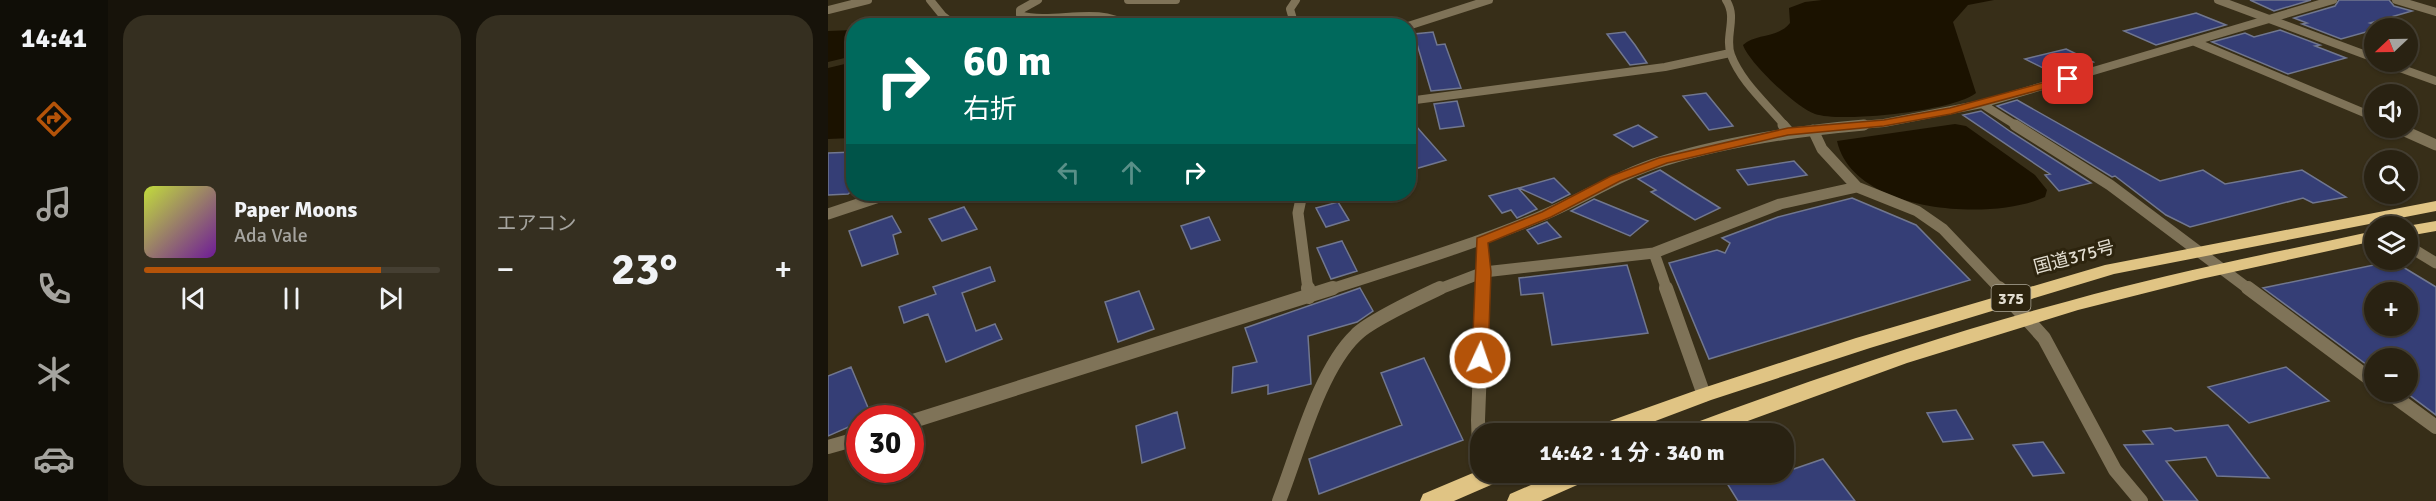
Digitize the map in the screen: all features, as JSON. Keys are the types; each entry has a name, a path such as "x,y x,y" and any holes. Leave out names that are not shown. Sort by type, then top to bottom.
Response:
{"highway":[{"name":"国道375号","path":"1627,423 1704,395 2009,298 2112,268 2436,206"},
{"path":"2418,229 2436,226"},
{"name":"375","path":"1717,423 1785,397 2028,318 2222,268 2364,238"},
{"path":"1431,501 1473,483"},
{"path":"1518,501 1560,483"}],"street":[{"path":"828,10 868,0"},
{"path":"930,0 946,18"},
{"path":"1036,18 1020,15 1020,10 1038,0"},
{"path":"1128,0 1176,0"},
{"path":"1293,18 1290,9 1296,0"},
{"path":"1416,23 1489,0"},
{"path":"1726,0 1734,14 1730,53 1738,68 1788,132"},
{"path":"2218,0 2364,54"},
{"path":"924,418 1482,241 1547,214 1616,179 1663,161 1788,132 1884,123 1982,104 2333,0"},
{"path":"2396,0 2436,12"},
{"path":"2195,42 2364,113"},
{"path":"1416,100 1665,66 1730,53"},
{"path":"2411,72 2436,81"},
{"path":"1982,104 2110,185 2364,374"},
{"path":"1813,130 1822,149 1857,187 1928,217 1943,229 2028,318 2044,338 2115,470 2141,501"},
{"path":"2418,137 2436,145"},
{"path":"1280,501 1329,377 1344,349 1356,334 1437,289 1484,272 1654,253 1780,204 1857,187"},
{"path":"828,214 867,201"},
{"path":"1301,201 1298,213 1309,297"},
{"path":"1477,423 1484,272 1482,241"},
{"path":"2418,252 2436,263"},
{"path":"1654,253 1704,395"},
{"path":"2402,402 2436,427"},
{"path":"828,447 846,442"}],"shaded area":[{"path":"1822,0 1994,0 1968,5 1953,22 1976,93 1945,105 1897,114 1848,117 1815,114 1807,110 1786,94 1754,63 1743,45 1748,41 1785,28 1790,23 1789,8 1805,2"},
{"path":"846,30 846,58 828,62 828,31"},
{"path":"846,64 846,138 828,139 828,68"},
{"path":"1955,124 1966,126 2035,175 2047,190 2045,197 2021,205 1992,209 1960,209 1927,205 1896,197 1869,184 1848,165 1837,141"}],"building":[{"path":"2250,0 2311,0 2274,11"},
{"path":"2339,0 2389,0 2394,6 2412,11 2388,18 2364,18 2364,33 2341,39 2302,24 2307,23 2294,18 2335,6"},
{"path":"2196,13 2226,25 2156,45 2124,31"},
{"path":"2280,30 2320,45 2315,46 2346,58 2288,74 2212,42 2245,33 2254,37"},
{"path":"1433,32 1437,45 1445,44 1461,88 1431,91 1416,34"},
{"path":"1625,32 1647,63 1630,65 1607,34"},
{"path":"2066,49 2093,62 2051,72 2025,59"},
{"path":"1706,93 1733,126 1709,130 1683,96"},
{"path":"2017,100 2160,181 2203,170 2225,184 2302,170 2346,197 2313,203 2303,198 2190,227 2166,215 2115,176 2112,177 1997,106"},
{"path":"1457,101 1464,126 1440,129 1434,104"},
{"path":"1981,111 2091,183 2059,191 2045,175 2050,174 1963,115"},
{"path":"1638,125 1657,137 1633,147 1614,135"},
{"path":"1416,126 1446,160 1416,169"},
{"path":"846,152 846,194 828,195 828,153"},
{"path":"1794,161 1807,175 1748,185 1737,170"},
{"path":"1660,170 1720,208 1695,220 1651,192 1656,190 1638,179"},
{"path":"1554,178 1570,194 1552,203 1519,188"},
{"path":"1518,188 1537,209 1517,218 1511,210 1502,213 1489,196"},
{"path":"1852,198 1916,225 1970,280 1709,359 1669,263 1717,250 1725,253 1730,243 1722,238 1778,217"},
{"path":"1594,199 1648,221 1630,236 1571,211"},
{"path":"1338,202 1349,220 1326,227 1316,208"},
{"path":"964,207 977,229 942,241 929,219"},
{"path":"892,216 901,232 893,235 898,254 862,266 849,231"},
{"path":"1209,217 1220,240 1191,249 1181,226"},
{"path":"1547,222 1561,237 1538,244 1527,230"},
{"path":"1342,241 1357,271 1331,279 1317,248"},
{"path":"1627,265 1648,333 1552,345 1543,293 1521,295 1519,278"},
{"path":"990,267 995,281 962,293 976,331 995,324 1002,339 946,362 928,314 904,323 899,307 936,294 933,287"},
{"path":"2364,267 2364,270 2408,270 2436,287 2436,415 2418,402 2418,348 2364,348 2364,363 2263,288"},
{"path":"1360,288 1373,311 1357,322 1308,336 1311,384 1268,394 1268,385 1232,393 1233,367 1257,362 1245,328"},
{"path":"1139,291 1154,329 1118,342 1105,302"},
{"path":"1424,358 1463,440 1319,494 1309,459 1402,425 1381,373"},
{"path":"851,367 867,405 846,405 846,428 828,436 828,376"},
{"path":"2286,367 2329,401 2249,423 2208,387"},
{"path":"1956,410 1973,439 1943,442 1927,413"},
{"path":"1177,412 1185,448 1142,463 1136,426"},
{"path":"2228,425 2269,478 2217,476 2206,457 2166,461 2198,501 2164,501 2124,445 2153,444 2143,431 2171,428 2175,431"},
{"path":"2043,442 2064,473 2033,476 2013,445"},
{"path":"1823,459 1855,501 1738,501 1727,483 1794,483 1794,469"}],"route":[{"path":"1480,358 1484,272 1482,241 1547,214 1616,179 1663,161 1740,141 1788,132 1884,123 1951,111 2068,79"}]}
